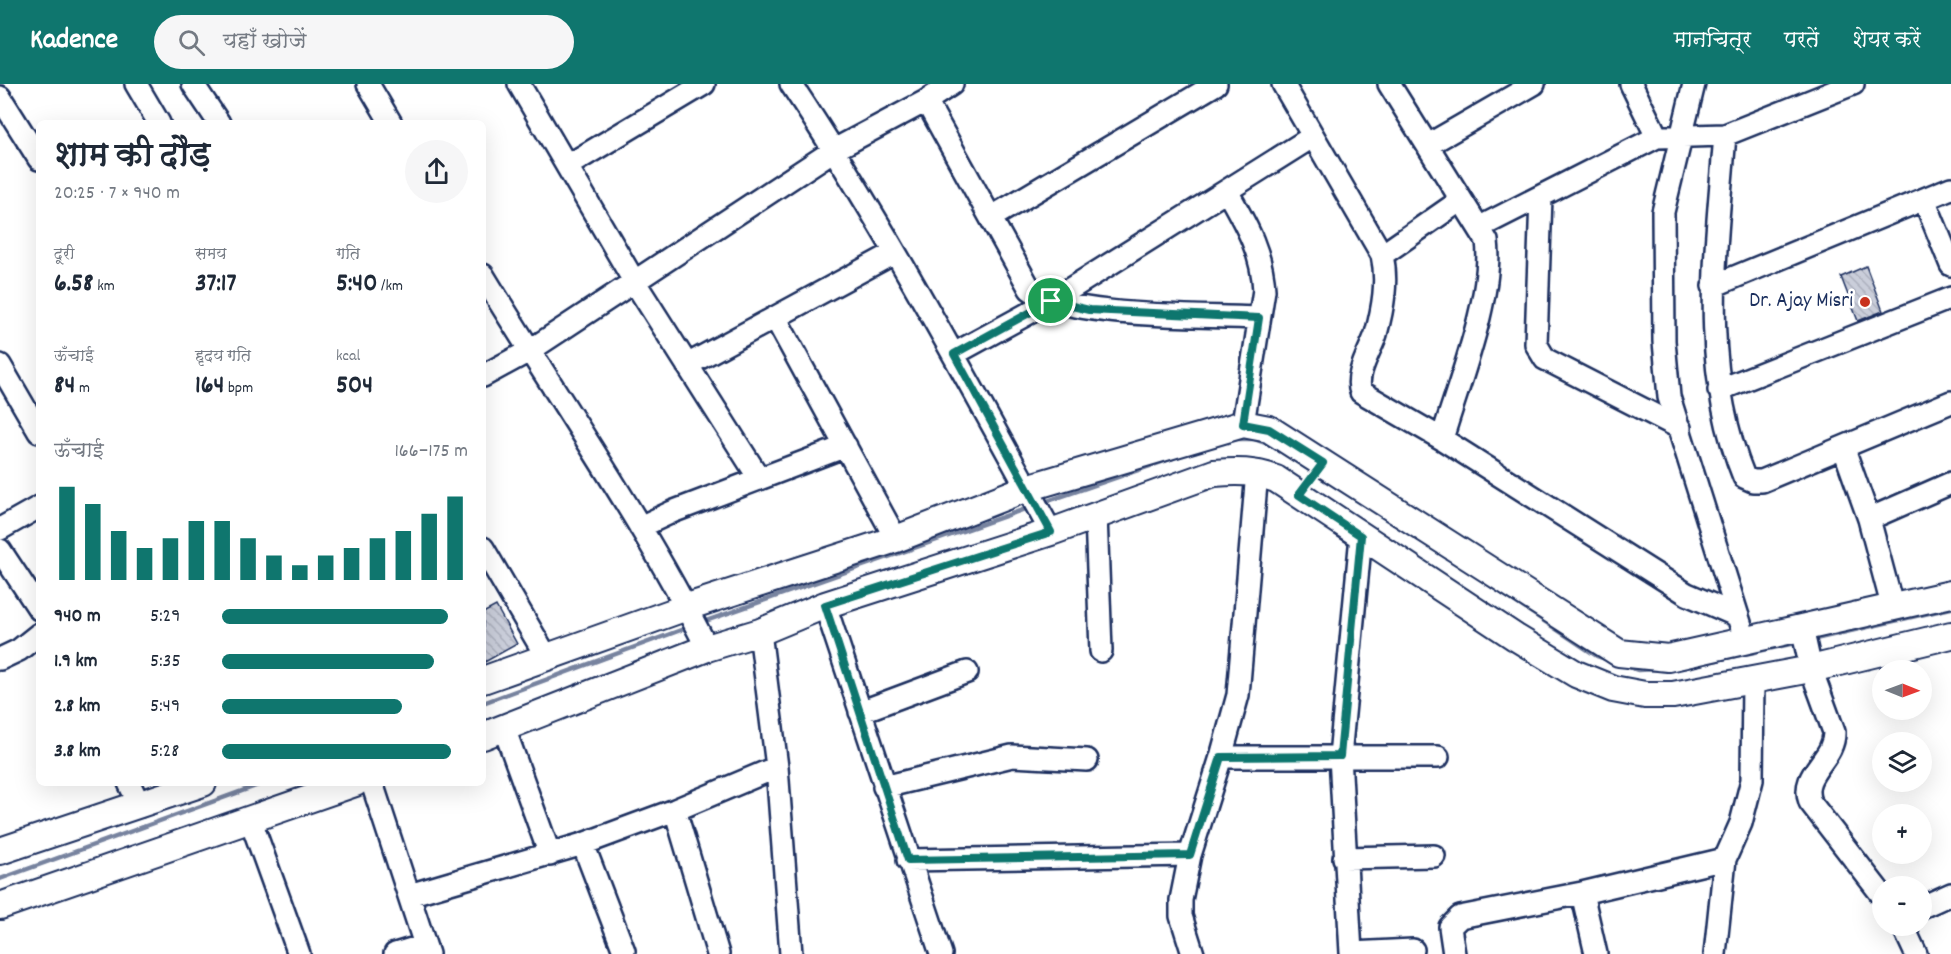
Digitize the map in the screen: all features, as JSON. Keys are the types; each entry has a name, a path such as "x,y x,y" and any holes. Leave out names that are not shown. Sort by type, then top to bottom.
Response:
{"main road":[{"path":"486,679 546,656 689,611 896,539 1243,424 1269,429 1361,536 1515,637 1594,683 1645,694 1673,695 1753,680 1810,664 1951,635"},
{"path":"494,732 704,643 760,632 825,605 1048,527 1096,515 1214,473 1257,472 1276,479 1312,478 1619,653 1668,658 1803,631 1951,594"},
{"path":"0,851 195,786"},
{"path":"0,906 347,786"}],"street":[{"path":"0,91 11,84"},
{"path":"136,84 157,120"},
{"path":"193,84 217,120"},
{"path":"368,84 389,120"},
{"path":"519,84 634,281 759,478"},
{"path":"567,166 704,84"},
{"path":"790,84 834,150 954,354 1048,527"},
{"path":"486,374 529,351 834,150 926,101 950,84"},
{"path":"992,217 1216,84"},
{"path":"1283,84 1382,255 1386,273 1383,299 1376,334 1360,378 1359,388 1367,398 1442,439 1686,594 1738,616"},
{"path":"1389,84 1487,241 1488,270 1481,306 1442,439"},
{"path":"1631,84 1657,137"},
{"path":"1694,84 1686,137 1663,212 1661,281 1669,397 1744,641"},
{"path":"1480,227 1657,137 1721,136 1853,84"},
{"path":"1428,145 1532,85"},
{"path":"0,96 36,154"},
{"path":"926,101 1030,289 1051,301 1089,310 1259,318"},
{"path":"1721,136 1713,286 1719,390 1744,477 1748,480 1762,481 1844,449 1951,402"},
{"path":"954,354 1051,301 1228,192 1312,137"},
{"path":"1713,286 1951,188"},
{"path":"1228,192 1255,241 1261,260 1264,290 1243,424"},
{"path":"1541,196 1536,344 1539,352 1545,359 1680,428"},
{"path":"1924,199 1951,265"},
{"path":"1382,255 1461,200"},
{"path":"687,365 776,320 894,253"},
{"path":"486,280 640,527 689,611 704,643"},
{"path":"1719,390 1951,298"},
{"path":"776,320 896,539"},
{"path":"0,365 36,427"},
{"path":"640,527 759,478 846,446"},
{"path":"1844,449 1869,519 1893,609"},
{"path":"1193,954 1181,909 1190,855 1238,695 1257,472"},
{"path":"1869,519 1951,483"},
{"path":"0,529 36,509"},
{"path":"1096,515 1101,651"},
{"path":"1361,536 1340,756 1351,954 1413,950"},
{"path":"0,550 36,604"},
{"path":"486,553 546,656"},
{"path":"825,605 941,954"},
{"path":"1803,631 1810,664 1833,732 1834,742 1810,778 1807,794 1810,802 1872,882"},
{"path":"760,632 777,767 790,954"},
{"path":"0,659 19,650 36,636"},
{"path":"860,712 967,672"},
{"path":"1715,954 1725,859 1741,822 1752,780 1753,680"},
{"path":"494,732 550,855"},
{"path":"884,788 1012,756 1087,760"},
{"path":"1221,757 1438,757"},
{"path":"410,895 583,844 675,810 777,767"},
{"path":"130,786 140,806"},
{"path":"373,786 427,949 395,954"},
{"path":"675,810 717,954"},
{"path":"251,821 299,954"},
{"path":"583,844 624,951"},
{"path":"908,860 1190,855"},
{"path":"1344,858 1434,856"},
{"path":"1454,954 1450,927 1460,917 1582,893 1725,859"},
{"path":"1582,893 1596,954"},
{"path":"1932,903 1951,894"},
{"path":"1908,936 1916,954"}],"building":[{"name":"Dr. Ajay Misri","path":"1866,266 1883,311 1858,321 1841,277"},
{"path":"496,606 517,644 486,661 486,611"}],"waterway":[{"path":"1232,439 1254,439 1273,446"},
{"path":"1042,503 1173,458"},
{"path":"700,623 1031,507"},
{"path":"1485,582 1597,656 1609,660"},
{"path":"1811,640 1951,608"},
{"path":"486,702 689,627"},
{"path":"1685,667 1800,642"},
{"path":"1623,665 1638,670 1656,669"},
{"path":"0,879 256,786"}],"place":[{"name":"Dr. Ajay Misri","path":"1865,302"}],"route":[{"path":"1051,301 1089,310 1259,318 1243,424 1269,429 1323,463 1299,495 1361,536 1340,756 1221,757 1190,855 908,860 825,605 1051,532 954,354 1051,301"}]}
